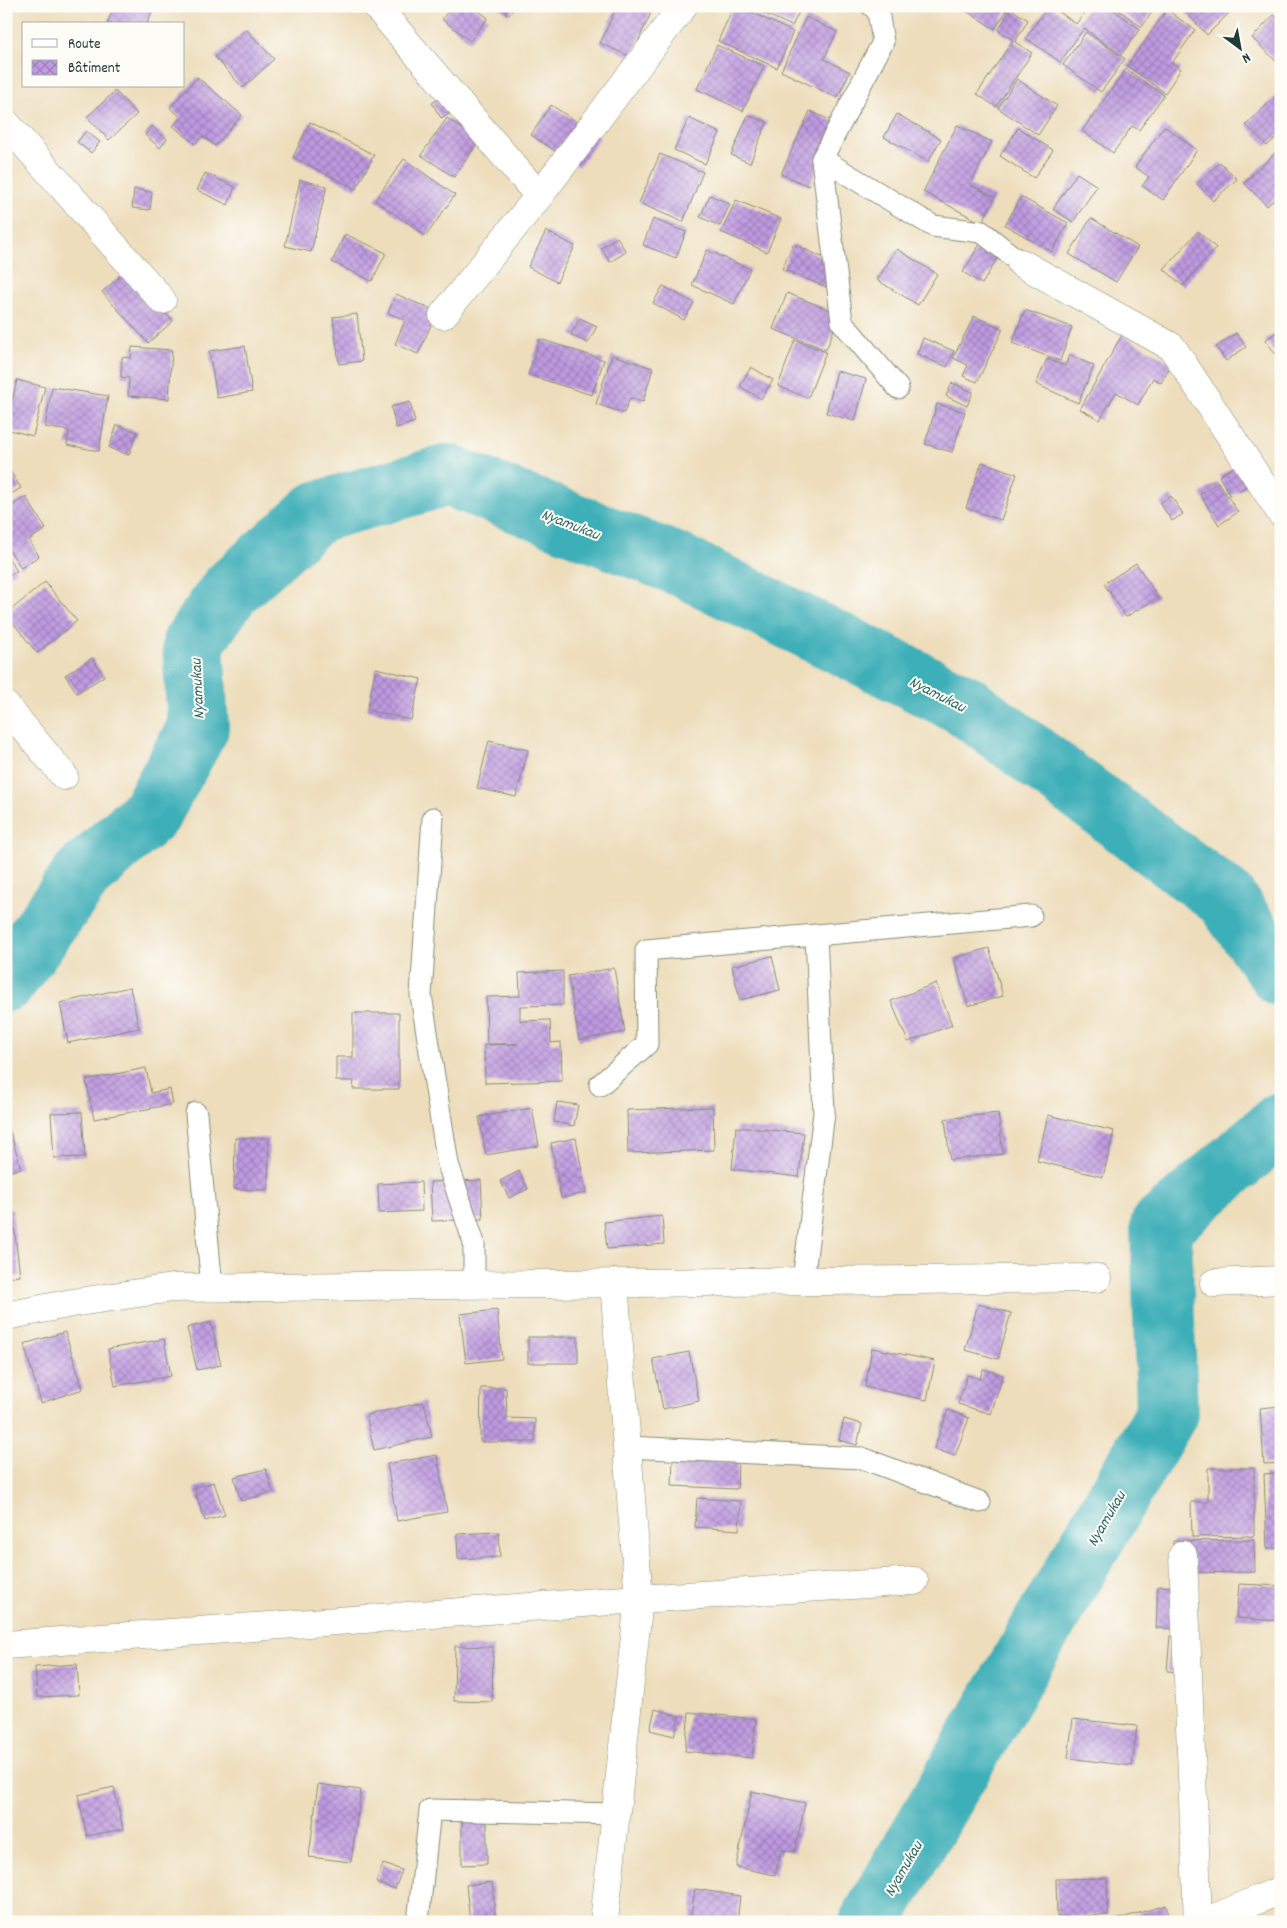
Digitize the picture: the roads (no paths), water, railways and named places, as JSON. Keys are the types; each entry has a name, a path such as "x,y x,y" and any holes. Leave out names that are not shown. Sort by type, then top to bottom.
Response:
{"street":[{"path":"376,6 539,196"},
{"path":"443,315 539,196 683,6"},
{"path":"6,123 162,300"},
{"path":"1021,262 1172,347 1281,513"},
{"path":"6,706 64,776"},
{"path":"6,1316 72,1303 172,1288 1097,1278"},
{"path":"1214,1282 1281,1280"},
{"path":"604,1922 639,1599 614,1283"},
{"path":"1183,1555 1198,1922"},
{"path":"6,1645 914,1581"},
{"path":"1205,1922 1281,1890"}],"lane":[{"path":"878,8 883,42 822,159 842,322 898,388"},
{"path":"822,159 933,226 982,232 1021,262"},
{"path":"432,818 421,995 448,1164 474,1243 474,1284"},
{"path":"600,1085 647,1044 646,950 1031,916"},
{"path":"804,1281 824,1113 816,935"},
{"path":"196,1113 212,1288"},
{"path":"627,1447 862,1458 980,1502"},
{"path":"418,1922 430,1810 616,1814"}],"waterway":[{"name":"Nyamukau","path":"6,981 83,874 151,813 198,728 193,643 231,589 317,512 448,475 682,566 965,705 1225,898 1281,976"},
{"name":"Nyamukau","path":"870,1922 1167,1413 1161,1226 1281,1123"}]}
